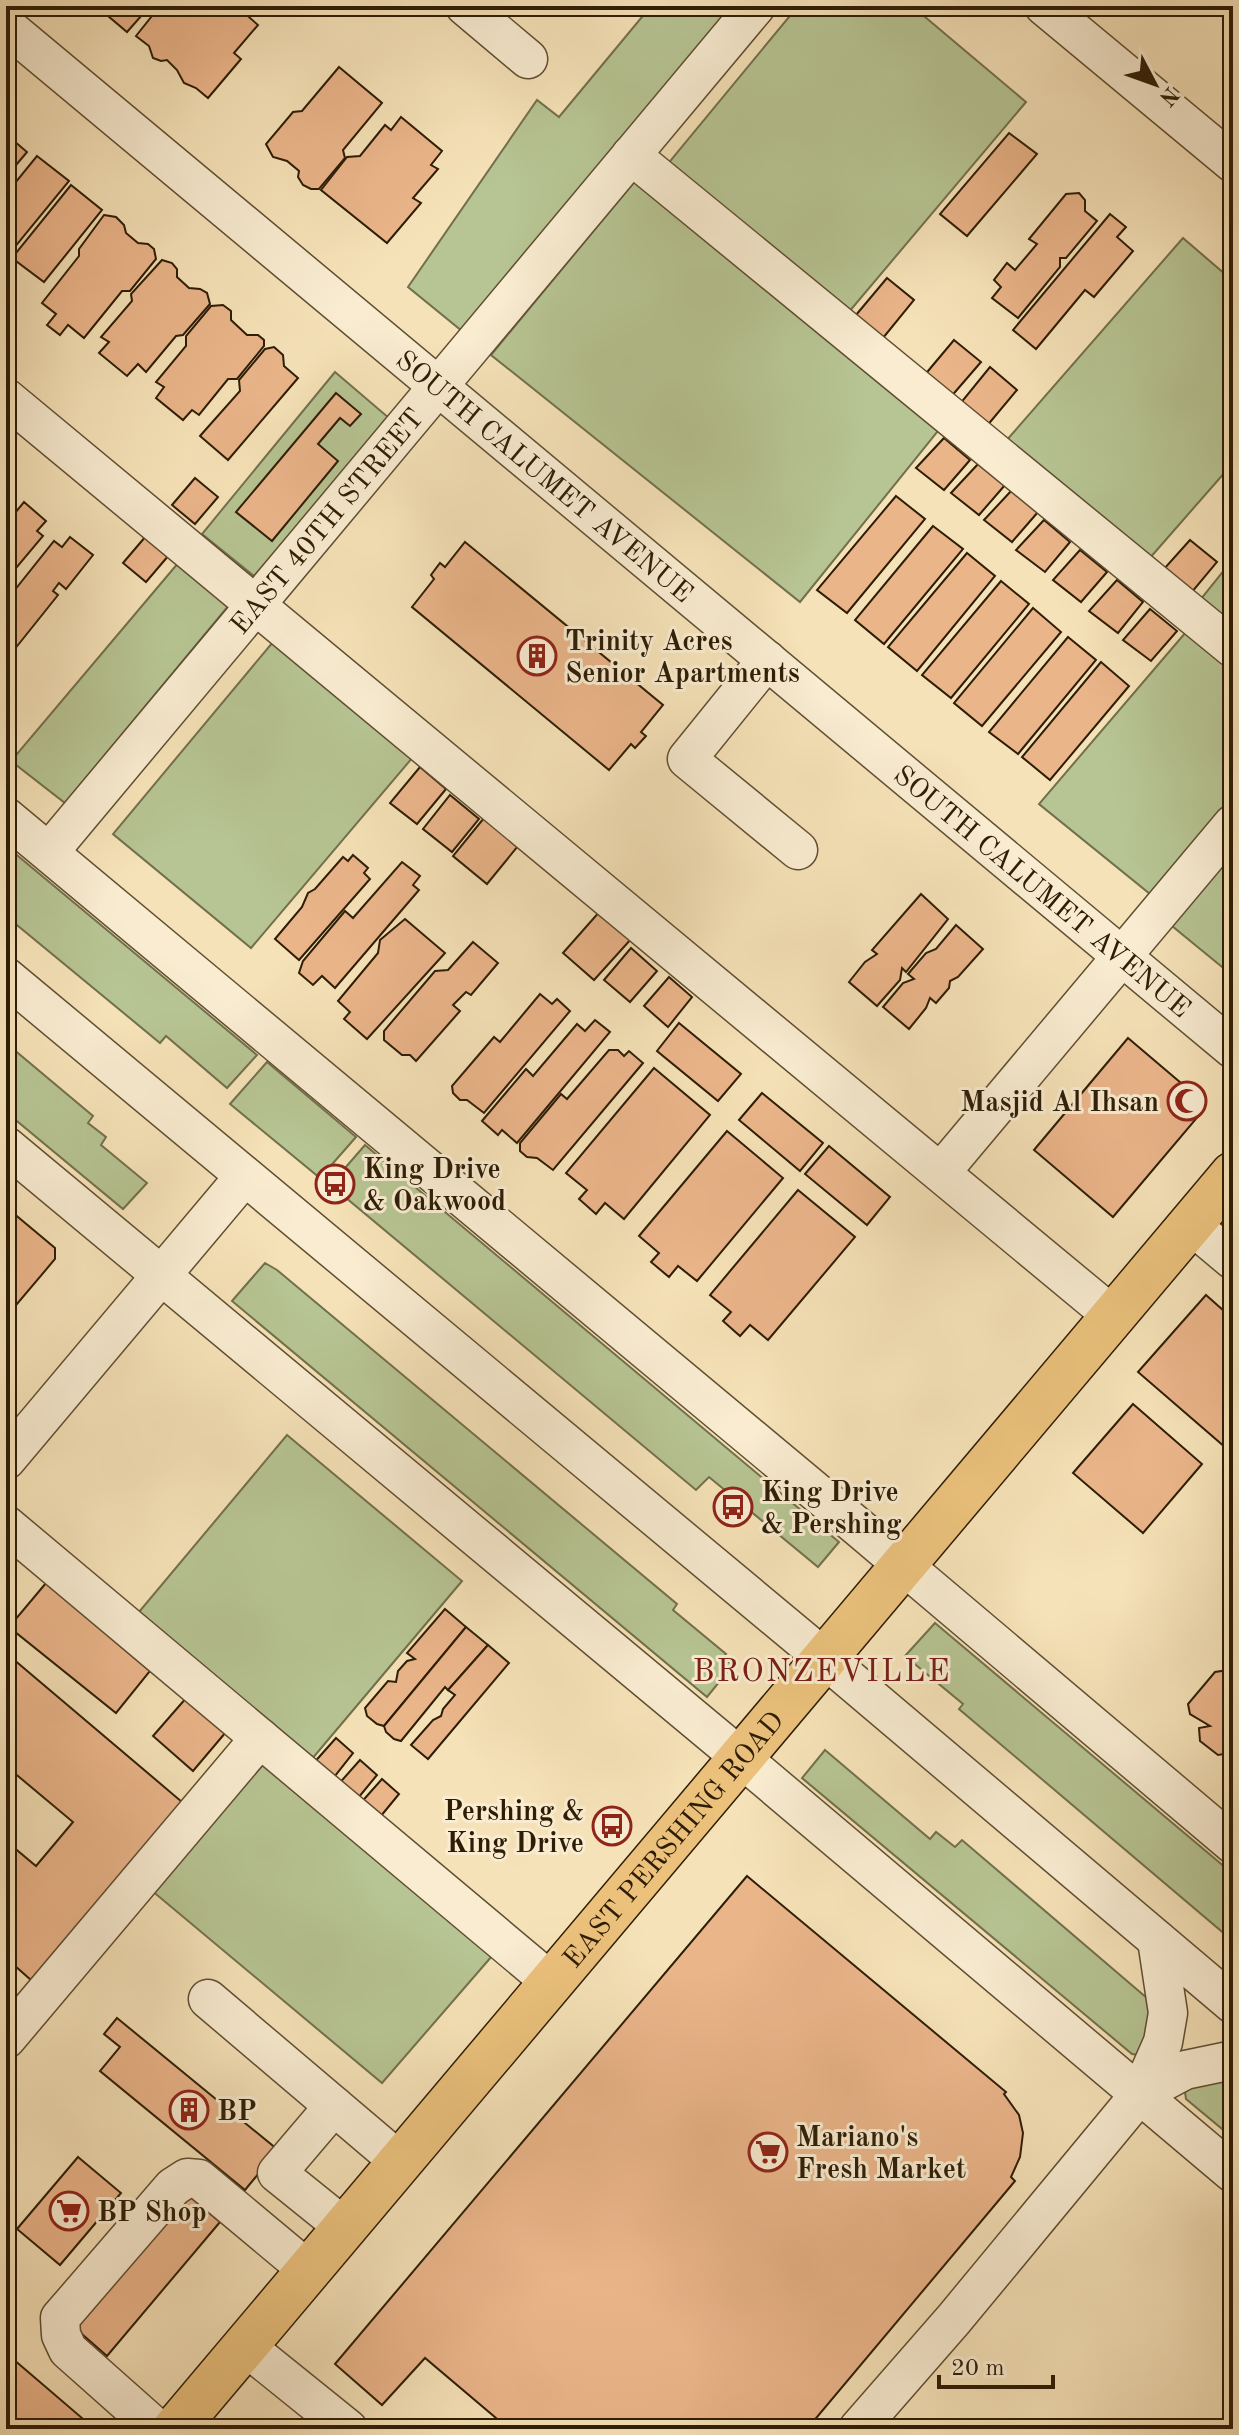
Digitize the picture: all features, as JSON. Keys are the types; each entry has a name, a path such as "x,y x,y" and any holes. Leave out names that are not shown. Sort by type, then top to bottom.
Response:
{"main road":[{"name":"EAST PERSHING ROAD","path":"175,2429 1233,1174"}],"street":[{"path":"465,6 528,59"},
{"name":"EAST 40TH STREET","path":"49,852 756,6"},
{"path":"1044,6 1233,163"},
{"name":"SOUTH CALUMET AVENUE","path":"6,26 1233,1049"},
{"path":"631,155 1233,648"},
{"path":"6,398 1113,1316"},
{"path":"767,660 687,759 798,850"},
{"path":"6,817 1233,1844"},
{"path":"941,1172 1233,824"},
{"path":"6,977 824,1658 1233,2004"},
{"path":"6,1146 740,1757 1233,2173"},
{"path":"6,1460 244,1177"},
{"path":"1190,1224 1233,1260"},
{"path":"6,1525 551,1982"},
{"path":"6,2039 260,1738"},
{"path":"858,2429 964,2307 1140,2094 1163,2042 1168,2013 1157,1940"},
{"path":"208,1999 400,2162"},
{"path":"1140,2094 1185,2070 1233,2060"},
{"path":"334,2106 277,2173 344,2227"},
{"path":"157,2429 68,2350 61,2335 60,2318 173,2187 187,2178 199,2179 308,2270"},
{"path":"245,2346 348,2429"}],"green space":[{"path":"651,6 734,6 462,331 408,287 537,100 559,117"},
{"path":"798,6 912,6 1026,102 848,313 666,166"},
{"path":"634,182 938,431 800,602 491,355"},
{"path":"1183,238 1233,281 1233,463 1149,559 1006,441"},
{"path":"335,372 389,418 254,576 202,534"},
{"path":"1233,559 1233,636 1196,605"},
{"path":"179,562 230,604 65,803 11,761"},
{"path":"1192,625 1233,660 1233,805 1155,898 1039,804"},
{"path":"273,642 413,757 251,948 113,834"},
{"path":"1233,842 1233,976 1166,921"},
{"path":"6,846 257,1055 227,1088 166,1036 160,1043 6,916"},
{"path":"6,1043 93,1116 88,1123 106,1137 101,1145 147,1183 123,1209 6,1112"},
{"path":"267,1062 356,1137 320,1178 230,1104"},
{"path":"365,1145 839,1542 818,1567 709,1477 696,1490 345,1197 353,1187 339,1175"},
{"path":"265,1263 677,1604 673,1610 726,1654 723,1658 733,1665 707,1697 232,1301"},
{"path":"287,1435 462,1581 306,1766 134,1618"},
{"path":"935,1623 1233,1874 1233,1941 959,1709 963,1704 905,1656"},
{"path":"825,1750 930,1839 936,1832 955,1847 962,1840 1154,2004 1156,2010 1138,2055 1132,2054 802,1778"},
{"path":"263,1762 492,1956 382,2083 151,1890"},
{"path":"1233,2079 1233,2138 1186,2099 1185,2092 1189,2085"}],"building":[{"path":"104,6 150,6 127,32 101,10"},
{"path":"160,6 246,6 242,11 258,25 234,53 241,59 208,98 184,83 167,60 153,58 149,46 136,36"},
{"path":"339,67 382,103 343,150 345,158 319,189 311,189 303,185 298,177 299,171 287,161 273,157 266,144 293,112 302,111"},
{"path":"401,117 442,151 431,165 438,169 413,198 421,203 387,243 321,190 347,157 360,156 385,125 391,130"},
{"path":"6,127 12,131 14,141 27,152 6,177"},
{"path":"1009,133 1037,154 967,236 940,214"},
{"path":"37,156 69,181 10,253 6,250 6,194"},
{"path":"71,185 102,210 44,282 12,258"},
{"path":"1079,193 1085,200 1085,211 1097,221 1066,258 1060,258 1060,267 1018,318 992,298 1001,287 994,280 1007,263 1015,270 1037,244 1029,239 1066,194"},
{"path":"1110,214 1126,227 1117,237 1133,251 1094,297 1085,290 1036,349 1013,330"},
{"path":"104,215 116,217 124,225 126,233 138,243 148,244 154,249 156,259 130,291 122,291 84,338 68,325 60,335 47,325 56,314 42,303 79,256 79,249"},
{"path":"162,260 172,263 177,269 177,277 189,288 207,293 210,304 183,335 176,336 146,372 138,364 127,376 99,353 109,342 101,337 132,301 131,294"},
{"path":"887,278 914,300 883,338 856,315"},
{"path":"223,305 231,311 231,320 247,335 258,335 264,340 264,346 237,379 228,379 199,415 192,410 183,420 156,398 164,387 156,382 186,346 186,336 211,306"},
{"path":"954,340 981,362 949,399 923,377"},
{"path":"274,347 283,355 284,366 298,378 228,460 200,436 240,391 239,380 265,349"},
{"path":"990,367 1017,390 986,427 959,405"},
{"path":"336,393 361,414 350,426 340,418 318,444 338,461 272,541 236,512"},
{"path":"944,438 970,460 944,490 916,468"},
{"path":"979,463 1005,485 979,515 951,493"},
{"path":"195,478 218,497 195,524 172,505"},
{"path":"1012,490 1038,512 1012,542 984,520"},
{"path":"896,496 925,519 847,613 817,590"},
{"path":"24,502 46,521 37,531 43,536 6,580 6,524"},
{"path":"1044,520 1070,542 1045,572 1016,550"},
{"path":"933,526 963,549 884,644 855,620"},
{"path":"146,536 169,555 146,582 123,563"},
{"path":"70,537 93,555 66,589 59,583 53,591 58,595 6,660 6,601 54,541 62,547"},
{"path":"1190,540 1217,562 1192,592 1163,570"},
{"name":"Trinity Acres Senior Apartments","path":"465,542 663,705 641,732 646,736 635,748 631,744 609,770 412,607 434,579 431,575 440,563 445,567"},
{"path":"1080,550 1107,572 1081,602 1053,580"},
{"path":"967,553 995,576 917,671 888,647"},
{"path":"1117,580 1143,602 1118,633 1089,611"},
{"path":"1001,581 1029,604 951,698 922,675"},
{"path":"1033,608 1061,632 982,726 954,703"},
{"path":"1150,609 1177,631 1151,661 1123,640"},
{"path":"1068,637 1096,660 1018,754 989,732"},
{"path":"1101,662 1129,686 1050,780 1022,757"},
{"path":"420,767 446,789 417,824 390,803"},
{"path":"450,795 479,819 452,852 423,829"},
{"path":"484,818 518,846 487,884 453,856"},
{"path":"353,855 368,868 364,873 370,879 299,960 275,939 302,907 308,893 343,857 348,861"},
{"path":"402,862 420,876 413,885 419,890 335,988 322,976 313,985 299,973 303,961 345,911 353,918"},
{"path":"921,894 948,919 906,972 902,968 900,980 877,1006 849,982 865,962 877,954 872,950"},
{"path":"601,910 632,938 594,980 563,953"},
{"path":"405,919 445,953 367,1039 344,1019 350,1012 338,1001 378,953 380,940"},
{"path":"956,925 983,949 958,977 950,981 949,988 936,1003 930,998 909,1029 883,1007 903,983 914,979 908,974 926,953 936,949"},
{"path":"473,942 498,963 471,995 466,992 453,1005 460,1011 416,1061 410,1055 402,1055 384,1040 384,1031 435,971 448,970"},
{"path":"631,948 657,971 630,1002 604,980"},
{"path":"669,977 692,997 668,1027 644,1006"},
{"path":"540,994 552,1004 557,999 570,1011 484,1113 467,1100 460,1100 453,1093 452,1086 494,1037 500,1042"},
{"path":"595,1020 610,1032 517,1143 502,1130 498,1135 482,1121 526,1069 533,1076 577,1024 585,1031"},
{"path":"679,1023 741,1074 718,1101 657,1051"},
{"path":"1128,1038 1201,1100 1201,1113 1113,1217 1034,1150"},
{"path":"609,1050 618,1050 624,1056 629,1051 643,1063 553,1170 537,1158 527,1157 520,1151 520,1143 561,1094 567,1099"},
{"path":"654,1068 710,1115 624,1219 605,1203 596,1214 579,1199 587,1190 566,1173"},
{"path":"762,1093 823,1143 800,1171 739,1120"},
{"path":"727,1131 783,1178 697,1281 678,1266 669,1277 651,1262 659,1253 639,1236"},
{"path":"829,1146 890,1197 867,1225 805,1174"},
{"path":"798,1190 855,1237 768,1340 750,1325 740,1336 723,1321 731,1312 710,1295"},
{"path":"6,1207 55,1248 55,1259 6,1317"},
{"path":"1206,1295 1233,1319 1233,1454 1138,1372"},
{"path":"1133,1404 1202,1464 1143,1533 1073,1473"},
{"path":"46,1583 150,1671 116,1713 9,1627"},
{"path":"445,1609 466,1627 384,1726 377,1724 367,1716 365,1708 388,1681 396,1682 398,1671 407,1661 415,1659 407,1653"},
{"path":"466,1627 488,1645 448,1690 445,1687 401,1741 394,1739 384,1726"},
{"path":"488,1645 509,1663 428,1759 411,1745 433,1720 441,1716 455,1695 448,1690"},
{"path":"6,1653 182,1802 31,1980 6,1958 6,1841 36,1866 73,1822 6,1766"},
{"path":"1233,1664 1233,1750 1218,1755 1200,1741 1199,1728 1210,1726 1190,1714 1188,1704 1215,1672 1228,1670"},
{"path":"187,1697 226,1732 193,1771 153,1736"},
{"path":"336,1738 353,1753 331,1781 312,1765"},
{"path":"360,1760 377,1775 354,1803 336,1787"},
{"path":"382,1779 399,1794 376,1822 358,1806"},
{"name":"Mariano's Fresh Market","path":"747,1876 1006,2092 1004,2094 1019,2115 1023,2133 1020,2157 1011,2177 1015,2181 807,2429 781,2429 775,2424 771,2429 509,2429 425,2358 382,2405 335,2364"},
{"name":"BP","path":"117,2018 278,2150 245,2190 100,2071 120,2047 104,2034"},
{"name":"BP Shop","path":"78,2157 121,2193 60,2265 17,2229"},
{"name":"BP","path":"187,2194 220,2222 107,2356 75,2328"},
{"path":"6,2353 82,2418 73,2429 6,2429"}],"place":[{"name":"Trinity Acres Senior Apartments","path":"537,656"},
{"name":"Masjid Al Ihsan","path":"1187,1101"},
{"name":"King Drive & Oakwood","path":"335,1184"},
{"name":"King Drive & Pershing","path":"733,1507"},
{"name":"Pershing & King Drive","path":"612,1826"},
{"name":"BP","path":"189,2110"},
{"name":"Mariano's Fresh Market","path":"768,2152"},
{"name":"BP Shop","path":"69,2211"}],"district":[{"name":"BRONZEVILLE","path":"822,1670"}]}
